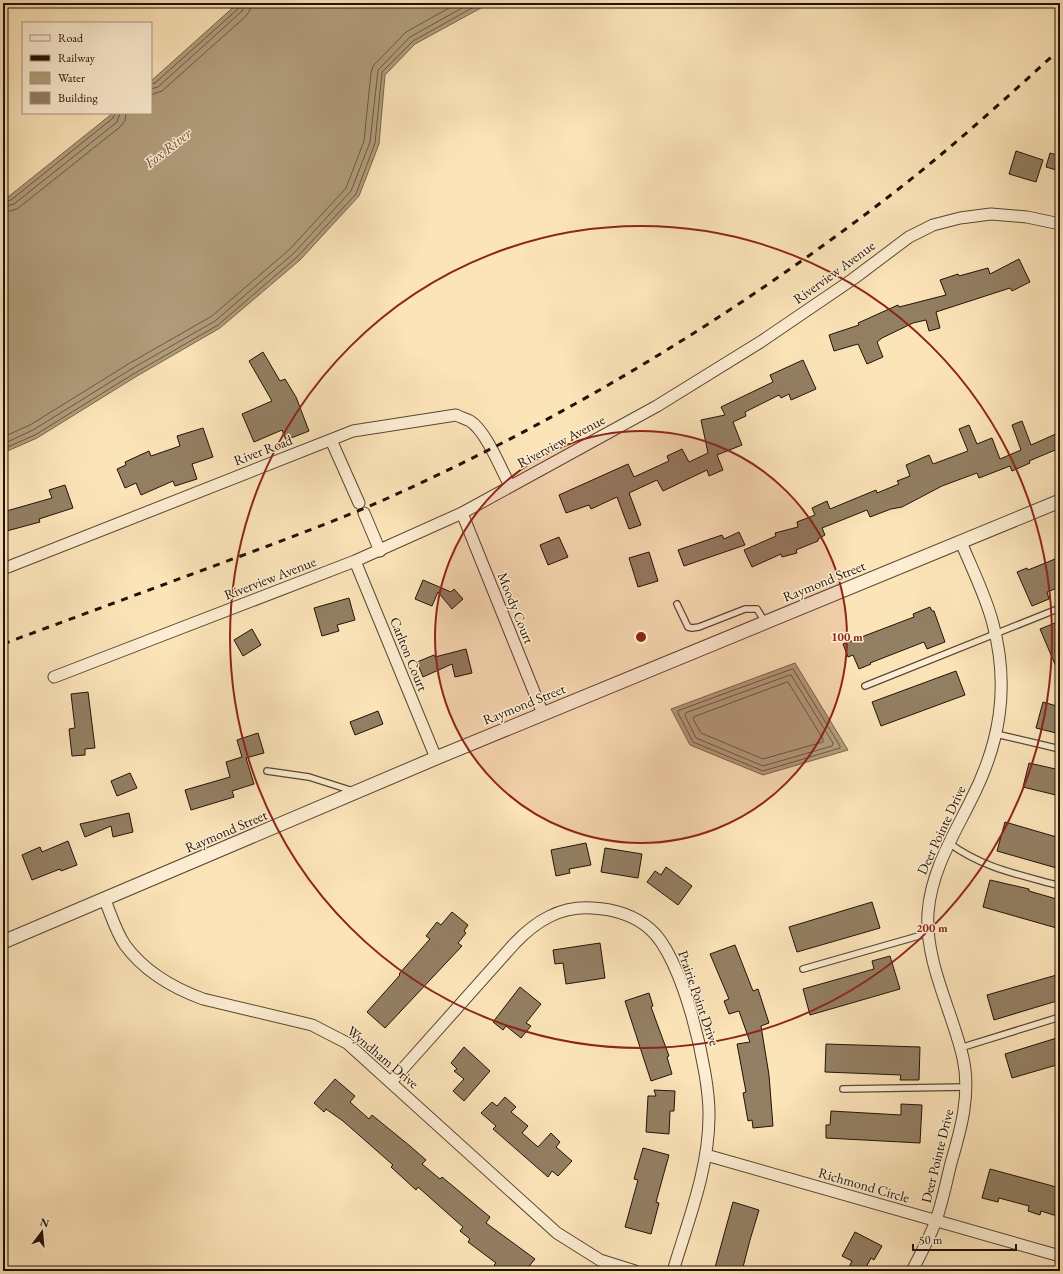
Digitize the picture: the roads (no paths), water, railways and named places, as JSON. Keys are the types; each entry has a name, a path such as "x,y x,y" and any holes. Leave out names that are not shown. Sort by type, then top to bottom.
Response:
{"street":[{"name":"Riverview Avenue","path":"54,677 380,551 462,513 592,443 656,406 762,341 853,279 909,237 933,225 960,218 990,214 1027,217 1060,224"},
{"name":"River Road","path":"3,569 353,431 456,415 471,422 477,428 491,448 510,486"},
{"path":"331,440 380,551"},
{"name":"Raymond Street","path":"3,942 105,900 436,758 1060,501"},
{"name":"Moody Court","path":"462,513 543,714"},
{"name":"Deer Pointe Drive","path":"912,1271 936,1221 961,1126 966,1087 963,1058 933,959 929,933 928,912 931,888 949,844 984,774 996,734 1001,702 1002,682 995,634 986,603 961,542"},
{"name":"Carlton Court","path":"355,561 436,758"},
{"name":"Wyndham Drive","path":"105,900 125,944 148,968 169,984 186,993 203,999 312,1025 347,1043 557,1233 600,1260 635,1271"},
{"name":"Prairie Point Drive","path":"391,1082 527,930 557,912 571,908 604,908 635,919 651,930 672,958 706,1068 710,1115 706,1155 673,1271"},
{"name":"Richmond Circle","path":"706,1155 1060,1256"}],"lane":[{"path":"677,604 688,627 692,628 699,627 746,609 757,609 766,622"},
{"path":"865,686 1060,608"},
{"path":"996,734 1060,749"},
{"path":"267,771 309,777 357,792"},
{"path":"949,844 963,854 981,863 1060,886"},
{"path":"803,969 929,933"},
{"path":"960,1048 1060,1017"},
{"path":"844,1089 966,1087"}],"water":[{"name":"Fox River","path":"238,3 490,3 415,44 385,75 379,144 359,196 300,260 220,328 137,376 37,438 3,453 3,198 8,197 112,114 152,114 152,80"},
{"path":"795,663 848,750 763,775 690,745 671,709"}],"railway":[{"path":"3,644 285,540 368,507 454,467 518,435 582,400 706,326 825,244 929,165 1060,49"}]}
